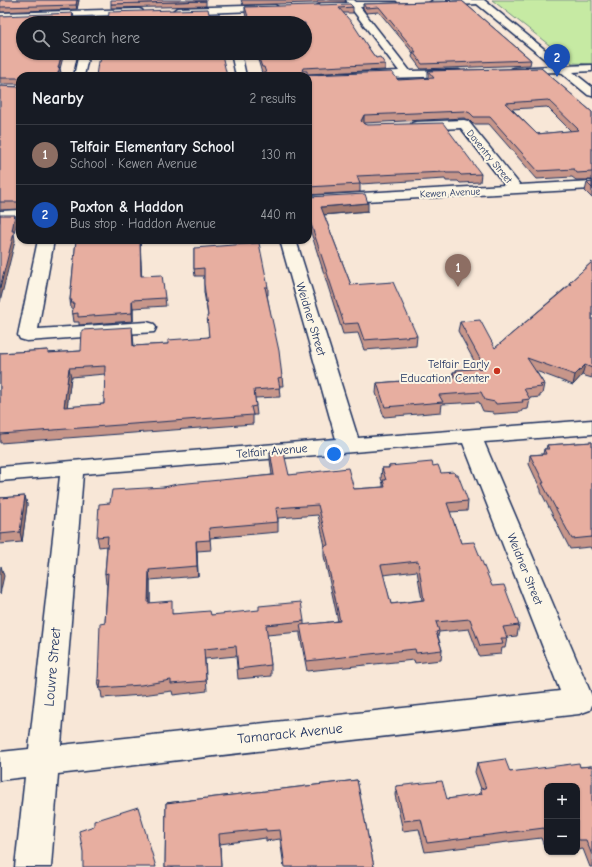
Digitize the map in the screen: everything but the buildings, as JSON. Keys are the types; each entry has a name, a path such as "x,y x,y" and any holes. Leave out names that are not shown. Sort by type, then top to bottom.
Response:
{"street":[{"path":"222,0 226,13"},
{"path":"427,3 479,1 592,93"},
{"path":"352,3 407,74"},
{"path":"313,7 352,3 403,4"},
{"path":"169,11 226,13 282,8"},
{"path":"92,16 93,9"},
{"path":"0,16 93,9 146,12"},
{"path":"80,72 82,60"},
{"path":"238,60 240,72"},
{"path":"504,71 592,68"},
{"path":"312,77 472,72"},
{"name":"Daventry Street","path":"400,126 464,124 515,188"},
{"name":"Kewen Avenue","path":"312,200 592,185"},
{"path":"0,216 16,215"},
{"path":"45,244 27,335 147,328"},
{"name":"Weidner Street","path":"289,244 349,445"},
{"name":"Telfair Avenue","path":"0,474 349,445 592,427"},
{"name":"Weidner Street","path":"471,436 579,701"},
{"name":"Louvre Street","path":"33,867 72,468"},
{"name":"Tamarack Avenue","path":"0,766 579,701"}],"green space":[{"path":"492,0 592,0 592,64 572,63"}],"place":[{"name":"Paxton & Haddon","path":"557,77"},
{"name":"Telfair Elementary School","path":"458,287"},
{"name":"Telfair Early Education Center","path":"497,371"}]}
